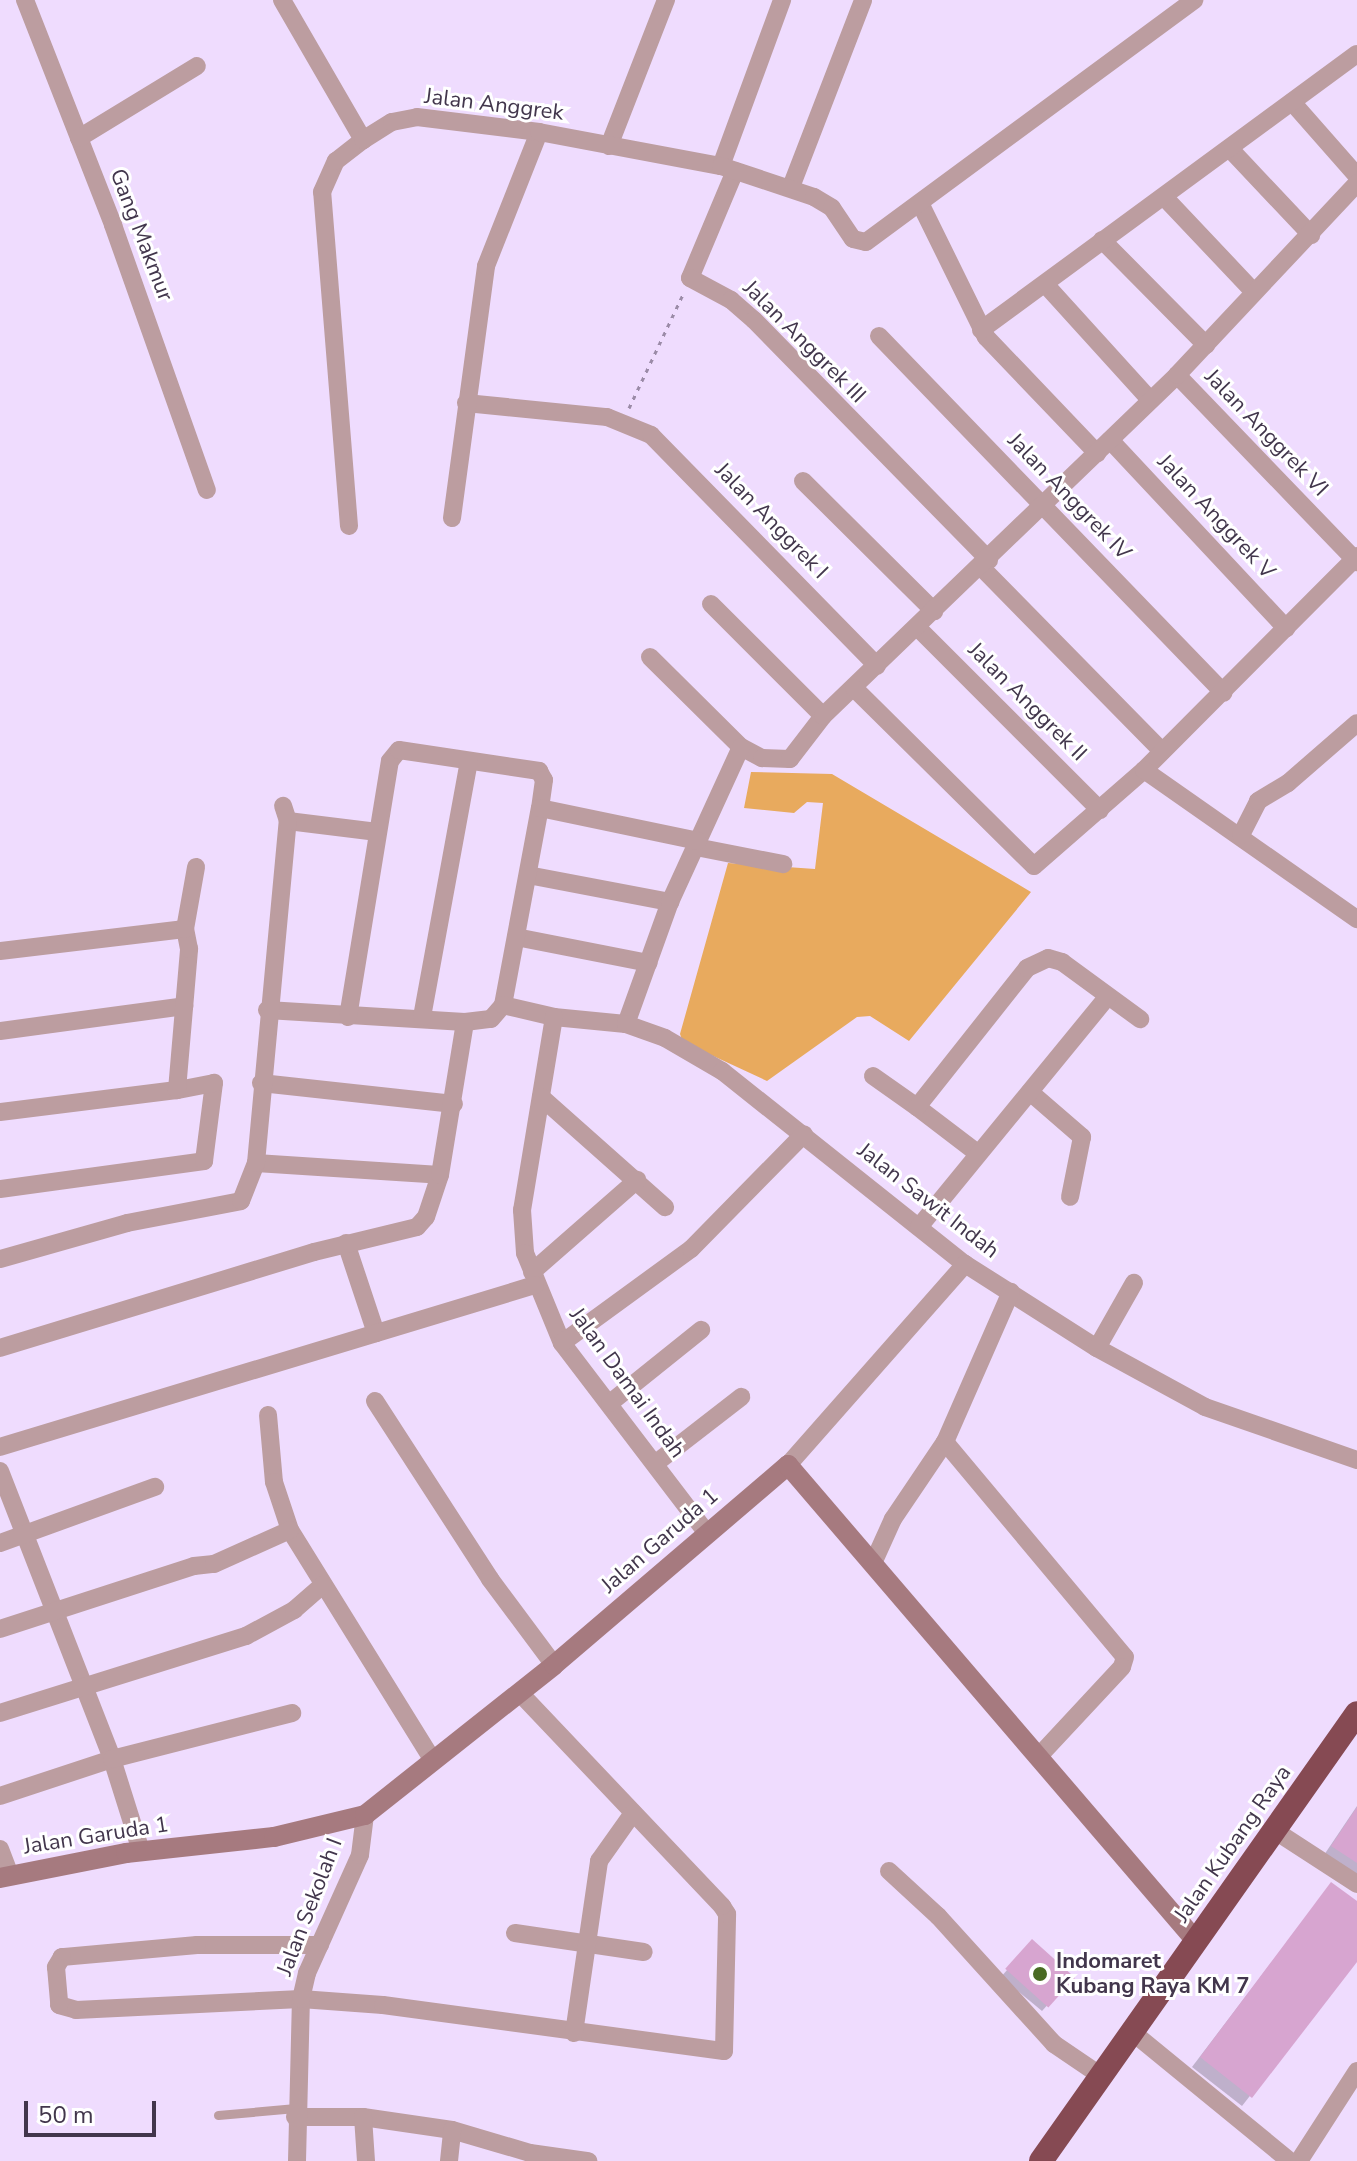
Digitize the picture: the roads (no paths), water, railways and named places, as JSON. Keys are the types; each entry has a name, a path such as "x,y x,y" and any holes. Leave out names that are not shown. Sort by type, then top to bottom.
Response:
{"highway":[{"name":"Jalan Kubang Raya","path":"1041,2161 1357,1713"}],"street":[{"name":"Gang Makmur","path":"25,0 79,138 207,490"},
{"path":"282,0 363,140"},
{"path":"609,146 666,0"},
{"path":"728,168 782,0"},
{"path":"791,187 863,0"},
{"path":"920,203 1194,0"},
{"path":"981,330 1102,240 1166,199 1357,54"},
{"path":"79,138 197,66"},
{"path":"1292,102 1357,176"},
{"name":"Jalan Anggrek","path":"349,526 322,192 336,161 392,122 417,117 539,132 728,168 791,187 832,208 859,243 920,203"},
{"path":"452,518 486,266 539,132"},
{"path":"1231,150 1311,235"},
{"name":"Jalan Anggrek III","path":"728,168 690,278 731,300 754,320 1162,751"},
{"path":"650,657 737,756 786,761 823,716 919,629 1177,375 1252,290 1311,235 1357,183"},
{"path":"1166,199 1252,290"},
{"name":"Jalan Anggrek V","path":"920,203 981,330 1104,446 1286,628"},
{"path":"1102,240 1206,345"},
{"path":"1045,284 1150,400"},
{"name":"Jalan Anggrek IV","path":"879,336 1224,693"},
{"name":"Jalan Anggrek VI","path":"1177,375 1356,559"},
{"name":"Jalan Anggrek I","path":"466,403 623,420 651,435 877,666"},
{"path":"803,481 934,611"},
{"path":"854,688 1034,866 1144,770 1356,559"},
{"path":"711,604 823,716"},
{"name":"Jalan Anggrek II","path":"919,629 1100,810"},
{"path":"1241,835 1258,801 1288,783 1357,723"},
{"path":"267,1010 348,1017 422,1017 465,1022 491,1019 503,1005 540,808 544,780 539,771 393,754 377,832 348,1017"},
{"path":"626,1024 670,902 737,756"},
{"path":"422,1017 469,761"},
{"path":"1144,770 1357,919"},
{"path":"540,808 783,864"},
{"path":"0,1259 127,1223 224,1208 241,1201 256,1163 285,814 377,832"},
{"path":"177,1090 184,1006 185,929 196,867"},
{"path":"528,875 670,902"},
{"path":"0,951 185,929"},
{"path":"516,937 648,963"},
{"path":"917,1107 1037,961 1062,962 1140,1019"},
{"path":"919,1227 976,1152 1030,1092 1107,997"},
{"name":"Jalan Sawit Indah","path":"503,1005 554,1017 626,1024 665,1038 722,1071 965,1264 1097,1348 1205,1407 1357,1460"},
{"path":"0,1031 184,1006"},
{"name":"Jalan Damai Indah","path":"554,1017 521,1222 533,1278 562,1343 706,1532"},
{"path":"0,1348 346,1243 417,1227 426,1217 440,1175 465,1022"},
{"path":"873,1076 976,1152"},
{"path":"0,1112 214,1083 204,1161 0,1189"},
{"path":"261,1083 454,1104"},
{"path":"1030,1092 1082,1137 1070,1197"},
{"path":"541,1097 665,1207"},
{"path":"562,1343 691,1249 804,1134"},
{"path":"256,1163 440,1175"},
{"path":"0,1447 376,1333 533,1278 637,1180"},
{"path":"346,1243 376,1333"},
{"path":"965,1264 788,1465 1041,1754 1196,1941"},
{"path":"1097,1348 1134,1283"},
{"path":"874,1561 893,1519 945,1442 1011,1292"},
{"path":"610,1403 701,1330"},
{"path":"656,1463 741,1397"},
{"path":"375,1401 490,1579 554,1665"},
{"path":"268,1415 274,1482 290,1530 432,1759"},
{"path":"945,1442 1125,1657 1122,1667 1041,1754"},
{"name":"Jalan Garuda 1","path":"5,1876 141,1851 274,1837 365,1815 554,1665 788,1465"},
{"path":"0,1471 112,1759 141,1851"},
{"path":"0,1543 155,1487"},
{"path":"0,1629 55,1609 214,1564 290,1530"},
{"path":"0,1713 246,1636 294,1610 323,1585"},
{"path":"320,1945 182,1946 62,1957 56,1967 59,2005 66,2010 301,1999 383,2005 724,2051 727,1914 520,1693"},
{"path":"0,1796 112,1759 292,1713"},
{"path":"574,2033 599,1861 633,1813"},
{"name":"Jalan Sekolah I","path":"297,2161 295,2112 301,1999 320,1945 360,1855 365,1815"},
{"path":"1274,1830 1357,1884"},
{"path":"0,1849 5,1876"},
{"path":"889,1871 947,1925 1054,2044 1101,2076"},
{"path":"515,1933 644,1952"},
{"path":"1131,2031 1290,2161"},
{"path":"1299,2161 1357,2071"},
{"path":"295,2112 363,2117 452,2130 529,2157 588,2161"},
{"path":"363,2117 366,2161"},
{"path":"449,2161 452,2130"}],"lane":[{"path":"218,2115 295,2112"}],"place":[{"name":"Indomaret Kubang Raya KM 7","path":"1040,1974"}]}
